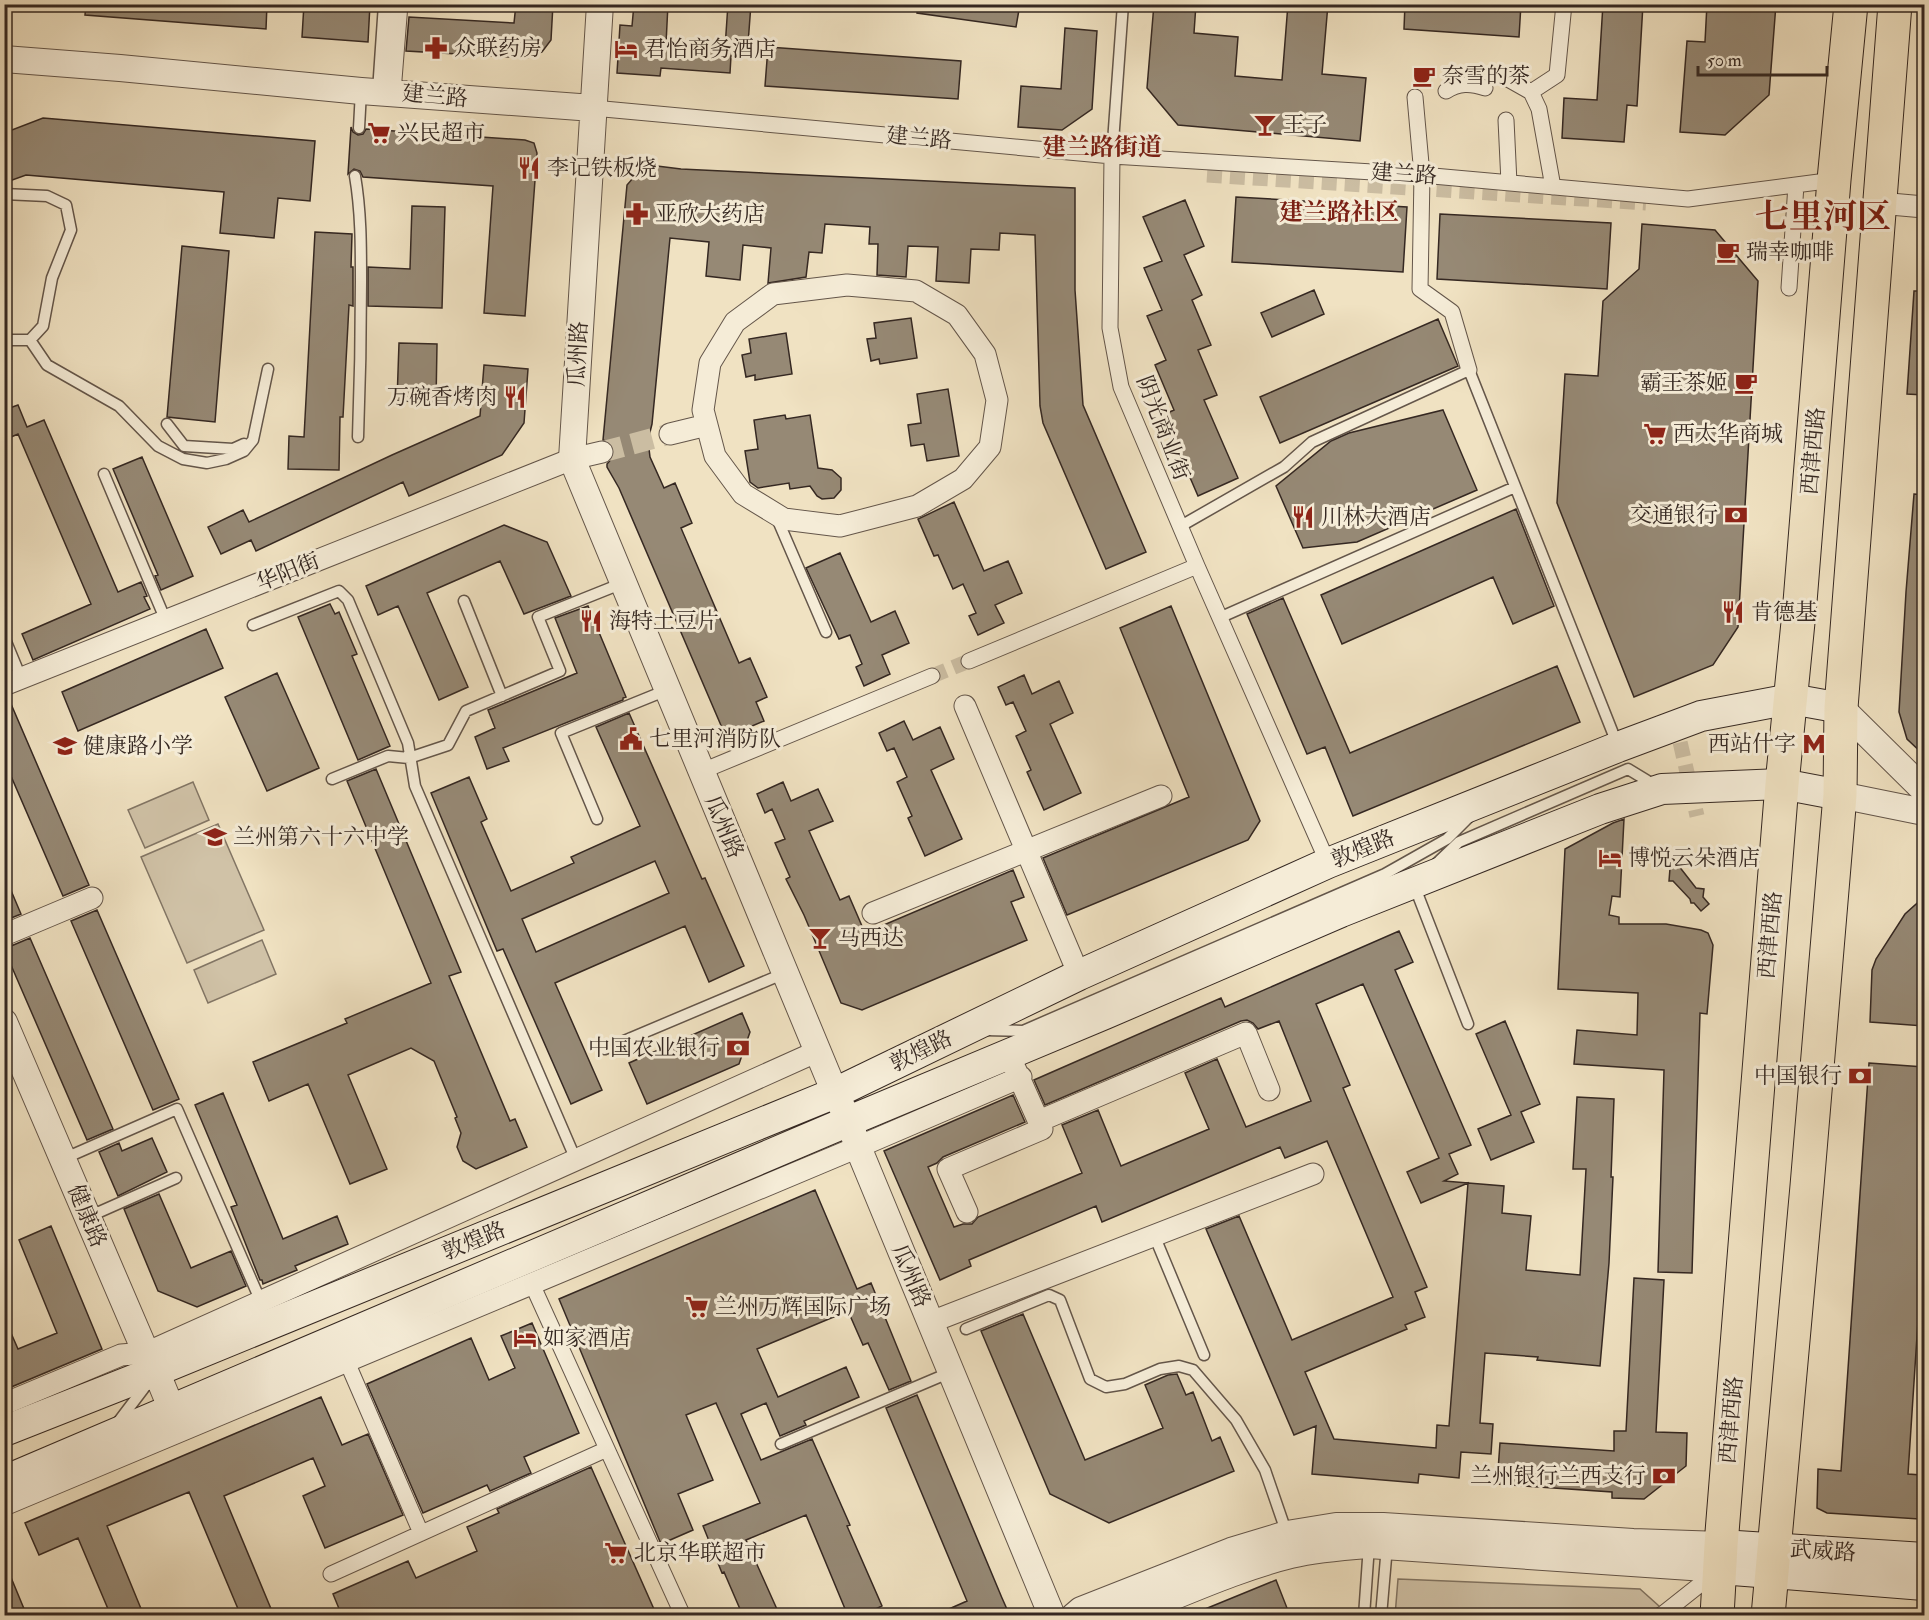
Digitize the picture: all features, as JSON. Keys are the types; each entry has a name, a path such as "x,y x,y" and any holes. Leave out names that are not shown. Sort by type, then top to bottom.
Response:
{"main road":[{"name":"西津西路","path":"1717,1616 1782,784 1851,4"},
{"name":"西津西路","path":"1768,1616 1808,1186 1840,795 1841,708 1894,4"},
{"name":"敦煌路","path":"4,1431 151,1362 835,1093 1079,975 1328,863 1618,747 1701,716 1791,699 1841,708"},
{"name":"敦煌路","path":"4,1481 171,1410 528,1272 1014,1066 1341,912 1600,809 1662,789 1782,784 1840,795"},
{"name":"武威路","path":"1720,1557 1773,1560 1924,1558"},
{"name":"武威路","path":"1773,1560 1924,1585"}],"street":[{"path":"376,92 397,4"},
{"name":"瓜州路","path":"600,4 572,459 1052,1616"},
{"path":"1530,92 1557,75 1564,4"},
{"name":"建兰路","path":"4,59 376,92 593,108 1112,156 1422,175 1688,199 1834,180"},
{"path":"1508,79 1530,92 1539,109 1553,187"},
{"path":"1446,91 1455,85 1473,84 1485,88"},
{"path":"1415,97 1422,175 1420,290 1452,312 1469,370"},
{"path":"1506,120 1509,183"},
{"name":"阴光商业街","path":"1112,156 1110,328 1121,387 1179,527 1328,863"},
{"path":"1789,288 1796,185"},
{"path":"1879,203 1924,207"},
{"path":"847,285 916,291 957,315 985,354 997,400 990,447 963,479 917,506 840,526 784,519 774,513 743,494 715,456 703,410 710,363 735,322 773,294 847,285"},
{"path":"670,434 707,425"},
{"name":"华阳街","path":"13,681 572,459 602,452"},
{"path":"969,661 1197,566"},
{"path":"700,772 932,676"},
{"path":"965,706 1079,975"},
{"path":"1841,708 1924,790"},
{"path":"1840,795 1924,812"},
{"path":"873,913 1161,796"},
{"path":"4,935 92,898"},
{"name":"健康路","path":"4,1022 171,1410"},
{"path":"1039,1121 1246,1033 1269,1090"},
{"path":"4,1404 121,1355 151,1362 261,1302 818,1051"},
{"path":"966,1212 948,1169 1042,1129 1014,1066"},
{"path":"931,1322 1313,1174"},
{"path":"4,1505 347,1362 528,1272 683,1616"},
{"path":"347,1362 421,1533"},
{"path":"331,1574 607,1449"},
{"path":"1074,1616 1081,1610 1232,1551 1287,1534 1336,1526 1383,1526 1633,1542 1720,1557"},
{"path":"1125,1616 1238,1571 1292,1555 1338,1547 1378,1545 1720,1557"},
{"path":"1659,1616 1720,1557"}],"lane":[{"path":"359,128 376,92 384,4"},
{"path":"1112,156 1123,4"},
{"path":"355,176 360,203 361,341 358,437"},
{"path":"4,194 47,196 66,205 71,230 52,278 43,326 30,340 4,340"},
{"path":"30,340 47,365 119,406 158,446 183,459 207,463 226,459 244,451 253,440 268,369"},
{"path":"1179,527 1284,467 1312,442 1469,370 1618,747"},
{"path":"167,424 184,446 233,449 253,440"},
{"path":"104,474 166,621"},
{"path":"1219,618 1515,487"},
{"path":"774,513 826,632"},
{"path":"332,779 388,756 409,758 448,745 466,711 561,671 538,617 623,583"},
{"path":"253,625 339,591 348,600 408,743 415,786 576,1160"},
{"path":"464,601 502,696"},
{"path":"4,637 13,681"},
{"path":"597,819 561,733 667,690"},
{"path":"966,1029 1023,1031 1385,874 1447,839 1488,799"},
{"path":"1416,882 1468,1024"},
{"path":"605,1049 785,973"},
{"path":"63,1159 177,1108 261,1302"},
{"path":"87,1217 176,1178"},
{"path":"1154,1235 1204,1355"},
{"path":"966,1329 1049,1295 1060,1300 1090,1379 1106,1387 1125,1384 1160,1369 1179,1366 1193,1370 1236,1420 1265,1470 1287,1534"},
{"path":"4,1470 121,1421 151,1362"},
{"path":"781,1444 951,1372"},
{"path":"1364,1616 1378,1545"},
{"path":"1378,1545 1381,1616"}],"shaded area":[{"path":"193,782 209,820 145,848 128,810"},
{"path":"218,824 264,930 187,963 141,857"},
{"path":"262,940 276,974 208,1003 194,970"},
{"path":"1398,1579 1640,1589 1669,1615 1395,1616"}],"building":[{"path":"86,4 267,4 266,29 85,15"},
{"path":"304,4 370,4 368,42 302,37"},
{"path":"516,4 553,4 551,40 542,52 527,58 406,51 409,17 514,23"},
{"path":"634,4 668,4 666,44 725,48 728,4 751,4 747,57 731,56 730,73 661,68 660,76 617,73 620,25 632,26"},
{"path":"918,4 1020,4 1016,27 917,13"},
{"path":"1154,4 1196,4 1194,33 1238,37 1235,76 1282,80 1288,4 1328,4 1322,74 1366,78 1360,141 1178,125 1147,88"},
{"path":"1405,4 1521,4 1519,37 1404,29"},
{"path":"1603,4 1643,4 1637,106 1627,105 1624,142 1562,138 1564,98 1597,100"},
{"path":"1707,4 1776,4 1769,95 1725,135 1680,132 1687,41 1705,42"},
{"path":"1065,28 1097,31 1092,109 1062,130 1018,127 1021,86 1061,89"},
{"path":"768,47 961,61 958,99 765,86"},
{"path":"43,118 315,141 310,201 278,198 274,238 220,233 224,192 26,175 4,183 4,133"},
{"path":"351,127 358,135 363,134 366,129 525,140 534,143 537,153 525,316 484,313 493,186 363,177 360,171 354,169 348,174"},
{"path":"657,166 1075,188 1075,290 1083,405 1146,552 1106,569 1043,423 1040,406 1035,235 1000,233 999,250 971,249 969,283 936,281 938,247 908,246 906,277 877,275 878,244 869,244 870,227 825,224 822,253 809,252 806,277 768,283 771,248 743,245 740,280 706,276 709,242 670,238 652,424 648,440 650,457 664,488 675,483 692,523 681,528 739,663 750,658 767,697 756,702 764,721 726,737 619,488 607,467 614,456 614,449 611,443 603,440 627,185 639,171"},
{"path":"1236,197 1407,207 1403,272 1232,262"},
{"path":"1185,200 1204,246 1184,255 1202,295 1192,300 1211,345 1198,350 1217,395 1204,400 1238,478 1198,496 1163,415 1174,410 1155,365 1166,360 1147,316 1162,310 1144,268 1162,261 1143,217"},
{"path":"412,206 445,207 442,308 368,306 368,267 410,269"},
{"path":"1440,214 1611,223 1607,289 1437,279"},
{"name":"西太华商城","path":"1642,224 1715,230 1758,281 1738,627 1713,665 1634,697 1557,503 1565,374 1598,376 1603,301 1639,269"},
{"path":"315,232 352,234 353,306 349,305 343,417 340,417 339,470 288,469 289,436 304,437"},
{"path":"182,246 229,251 215,422 167,417"},
{"path":"1314,290 1324,314 1272,337 1261,313"},
{"path":"1914,291 1924,291 1924,395 1907,394"},
{"path":"911,318 917,358 880,364 879,359 871,361 867,339 876,338 874,323"},
{"path":"1438,319 1458,366 1280,443 1260,397"},
{"path":"786,333 792,374 755,380 755,375 746,377 742,355 751,353 749,339"},
{"path":"399,343 437,344 436,402 397,401"},
{"path":"484,365 528,369 524,423 502,455 409,496 403,482 256,551 251,540 221,554 208,527 243,510 249,522 480,416"},
{"path":"948,389 959,456 927,461 924,444 911,446 908,425 921,423 917,394"},
{"path":"18,405 27,427 44,420 118,592 141,582 147,596 144,597 150,609 33,660 22,634 91,604 18,434 4,440 4,410"},
{"path":"1443,410 1477,490 1357,542 1303,548 1276,486 1331,441 1349,433"},
{"path":"785,415 786,419 810,415 818,468 832,470 841,478 841,490 834,498 822,499 810,486 790,489 789,483 758,488 750,482 745,451 758,449 754,420"},
{"path":"142,457 193,576 161,590 155,576 158,575 113,469"},
{"path":"1914,494 1924,495 1924,755 1907,739 1899,712"},
{"path":"954,502 984,571 1008,561 1022,593 995,605 1004,623 978,635 969,616 976,613 963,584 953,589 938,555 934,556 918,519"},
{"path":"1516,509 1554,606 1513,624 1493,577 1342,644 1321,595"},
{"path":"504,525 547,542 571,596 524,614 500,561 427,593 468,687 439,700 398,606 378,615 366,586"},
{"path":"840,553 871,622 895,611 909,643 882,655 890,674 864,686 856,667 862,664 850,635 839,639 806,568"},
{"path":"1283,598 1350,753 1557,666 1580,722 1353,816 1325,747 1307,754 1247,614"},
{"path":"330,604 335,614 339,612 357,654 352,656 390,746 358,760 298,617"},
{"path":"588,606 626,697 503,748 509,761 487,769 475,737 495,728 488,710 577,673 555,618"},
{"path":"1171,606 1260,821 1248,840 1067,915 1043,858 1189,797 1120,628"},
{"path":"206,629 223,668 78,731 62,692"},
{"path":"277,673 319,768 267,791 225,697"},
{"path":"1024,675 1032,694 1059,681 1073,713 1050,724 1081,793 1044,810 1027,772 1031,770 1016,736 1026,731 1013,702 1006,705 998,687"},
{"path":"4,697 8,697 89,885 63,896 4,760"},
{"path":"629,713 702,879 705,878 744,966 709,982 685,926 555,983 602,1090 571,1104 503,949 497,951 431,793 469,777 487,819 481,822 511,891 574,863 571,857 640,826 596,727","holes":["655,861 669,893 536,952 522,919"]},
{"path":"904,721 913,740 940,727 954,759 931,770 962,839 925,856 908,818 912,816 897,782 907,777 894,748 887,751 879,733"},
{"path":"376,769 461,972 449,976 510,1121 515,1119 527,1147 476,1169 463,1161 457,1147 461,1133 455,1118 457,1117 434,1061 411,1048 348,1075 387,1169 350,1184 308,1084 269,1101 253,1062 347,1023 345,1019 431,983 347,781"},
{"path":"783,782 791,801 818,789 833,821 809,831 840,900 849,896 865,933 1013,870 1024,897 1011,902 1027,940 862,1010 841,1003 804,915 786,879 790,877 775,843 785,839 772,809 765,813 757,794"},
{"path":"1624,819 1620,897 1612,896 1609,915 1619,917 1619,924 1666,924 1701,930 1708,933 1713,945 1707,1014 1700,1013 1692,1273 1658,1272 1664,1070 1574,1064 1577,1030 1637,1035 1638,993 1558,989 1565,849"},
{"path":"1671,856 1696,888 1704,889 1703,897 1709,904 1701,911 1694,903 1691,903 1673,881 1669,881"},
{"path":"4,874 21,914 4,921"},
{"path":"1924,897 1924,1026 1870,1022 1872,970 1876,959 1905,914"},
{"path":"97,910 179,1099 153,1110 71,921"},
{"path":"1399,931 1413,962 1395,970 1471,1145 1449,1154 1458,1174 1444,1181 1468,1183 1504,1186 1502,1213 1531,1216 1526,1270 1580,1275 1586,1169 1573,1169 1577,1097 1614,1099 1609,1263 1600,1366 1537,1360 1538,1357 1485,1353 1480,1423 1493,1424 1491,1454 1461,1452 1459,1478 1419,1474 1418,1483 1312,1474 1316,1426 1294,1435 1206,1229 1239,1216 1292,1340 1393,1297 1327,1141 1285,1158 1280,1147 1102,1222 1096,1206 969,1260 971,1266 940,1280 884,1151 1013,1095 1025,1122 943,1157 928,1167 954,1227 972,1224 978,1217 1082,1173 1062,1125 1098,1110 1121,1166 1209,1129 1185,1073 1217,1059 1246,1127 1311,1101 1279,1021 1258,1029 1247,1020 1045,1105 1034,1080 1221,998 1225,1007","holes":["1363,984 1439,1158 1407,1172 1421,1203 1468,1183 1449,1426 1437,1425 1436,1448 1334,1439 1305,1372 1407,1329 1405,1325 1425,1317 1415,1292 1427,1287 1343,1088 1350,1085 1316,1004"]},
{"path":"30,938 113,1129 87,1140 4,949"},
{"path":"742,1013 750,1032 739,1064 647,1104 629,1063"},
{"path":"1505,1021 1540,1104 1521,1112 1534,1142 1491,1160 1478,1129 1511,1115 1476,1034"},
{"path":"1869,1063 1924,1067 1924,1229 1908,1474 1921,1475 1919,1519 1827,1513 1817,1508 1818,1469 1841,1471"},
{"path":"223,1093 283,1239 337,1216 348,1244 295,1266 297,1270 263,1284 231,1207 237,1205 195,1105"},
{"path":"152,1138 167,1172 118,1196 99,1152 119,1143 122,1151"},
{"path":"815,1190 857,1289 871,1283 911,1381 889,1390 868,1343 863,1345 848,1311 757,1349 778,1397 846,1367 859,1397 804,1421 806,1425 780,1436 766,1403 741,1414 761,1460 812,1439 850,1525 847,1526 882,1606 861,1616 848,1616 806,1515 746,1540 780,1616 743,1616 703,1526 760,1503 716,1403 686,1415 713,1480 678,1494 693,1530 661,1544 559,1299"},
{"path":"159,1194 191,1268 231,1251 246,1286 197,1307 158,1291 124,1209"},
{"path":"51,1226 102,1349 4,1390 4,1317 18,1349 57,1333 19,1240"},
{"path":"1634,1278 1664,1280 1656,1432 1687,1433 1686,1466 1644,1499 1612,1498 1612,1492 1497,1484 1500,1443 1614,1451 1614,1431 1626,1431"},
{"path":"1023,1314 1085,1460 1163,1428 1145,1385 1168,1375 1177,1374 1186,1395 1193,1392 1212,1441 1220,1437 1234,1471 1109,1523 1050,1494 981,1331"},
{"path":"532,1323 579,1433 524,1457 531,1473 490,1491 487,1485 423,1513 367,1384 471,1338 489,1380 515,1368 501,1336"},
{"path":"917,1395 1010,1616 933,1616 967,1601 886,1408"},
{"path":"321,1397 342,1445 368,1434 403,1515 325,1548 303,1496 325,1486 313,1458 224,1496 274,1616 241,1616 189,1492 107,1526 144,1616 111,1616 78,1538 39,1555 25,1523"},
{"path":"591,1467 657,1616 342,1616 333,1594 408,1561 416,1578 477,1551 467,1527 499,1513 497,1509"},
{"path":"5,1563 27,1616 4,1616"},
{"path":"1276,1580 1287,1608 1269,1616 1188,1616"}],"tunnel":[{"path":"1207,175 1646,203"},
{"path":"602,452 670,434"},
{"path":"932,676 969,661"},
{"path":"1675,720 1697,816"}],"place":[{"name":"众联药房","path":"436,48"},
{"name":"君怡商务酒店","path":"626,49"},
{"name":"奈雪的茶","path":"1424,76"},
{"name":"王子","path":"1265,125"},
{"name":"兴民超市","path":"379,133"},
{"name":"李记铁板烧","path":"529,168"},
{"name":"亚欣大药店","path":"637,214"},
{"name":"瑞幸咖啡","path":"1728,252"},
{"name":"霸王茶姬","path":"1746,383"},
{"name":"万碗香烤肉","path":"515,397"},
{"name":"西太华商城","path":"1655,434"},
{"name":"交通银行","path":"1736,515"},
{"name":"川林大酒店","path":"1303,517"},
{"name":"肯德基","path":"1733,612"},
{"name":"海特土豆片","path":"591,621"},
{"name":"七里河消防队","path":"631,739"},
{"name":"西站什字","path":"1814,744"},
{"name":"健康路小学","path":"65,746"},
{"name":"兰州第六十六中学","path":"215,837"},
{"name":"博悦云朵酒店","path":"1610,858"},
{"name":"马西达","path":"820,938"},
{"name":"中国农业银行","path":"738,1048"},
{"name":"中国银行","path":"1860,1076"},
{"name":"兰州万辉国际广场","path":"697,1307"},
{"name":"如家酒店","path":"525,1338"},
{"name":"兰州银行兰西支行","path":"1664,1476"},
{"name":"北京华联超市","path":"616,1553"}],"district":[{"name":"建兰路街道","path":"1102,147"},
{"name":"建兰路社区","path":"1339,212"},
{"name":"七里河区","path":"1823,217"}]}
